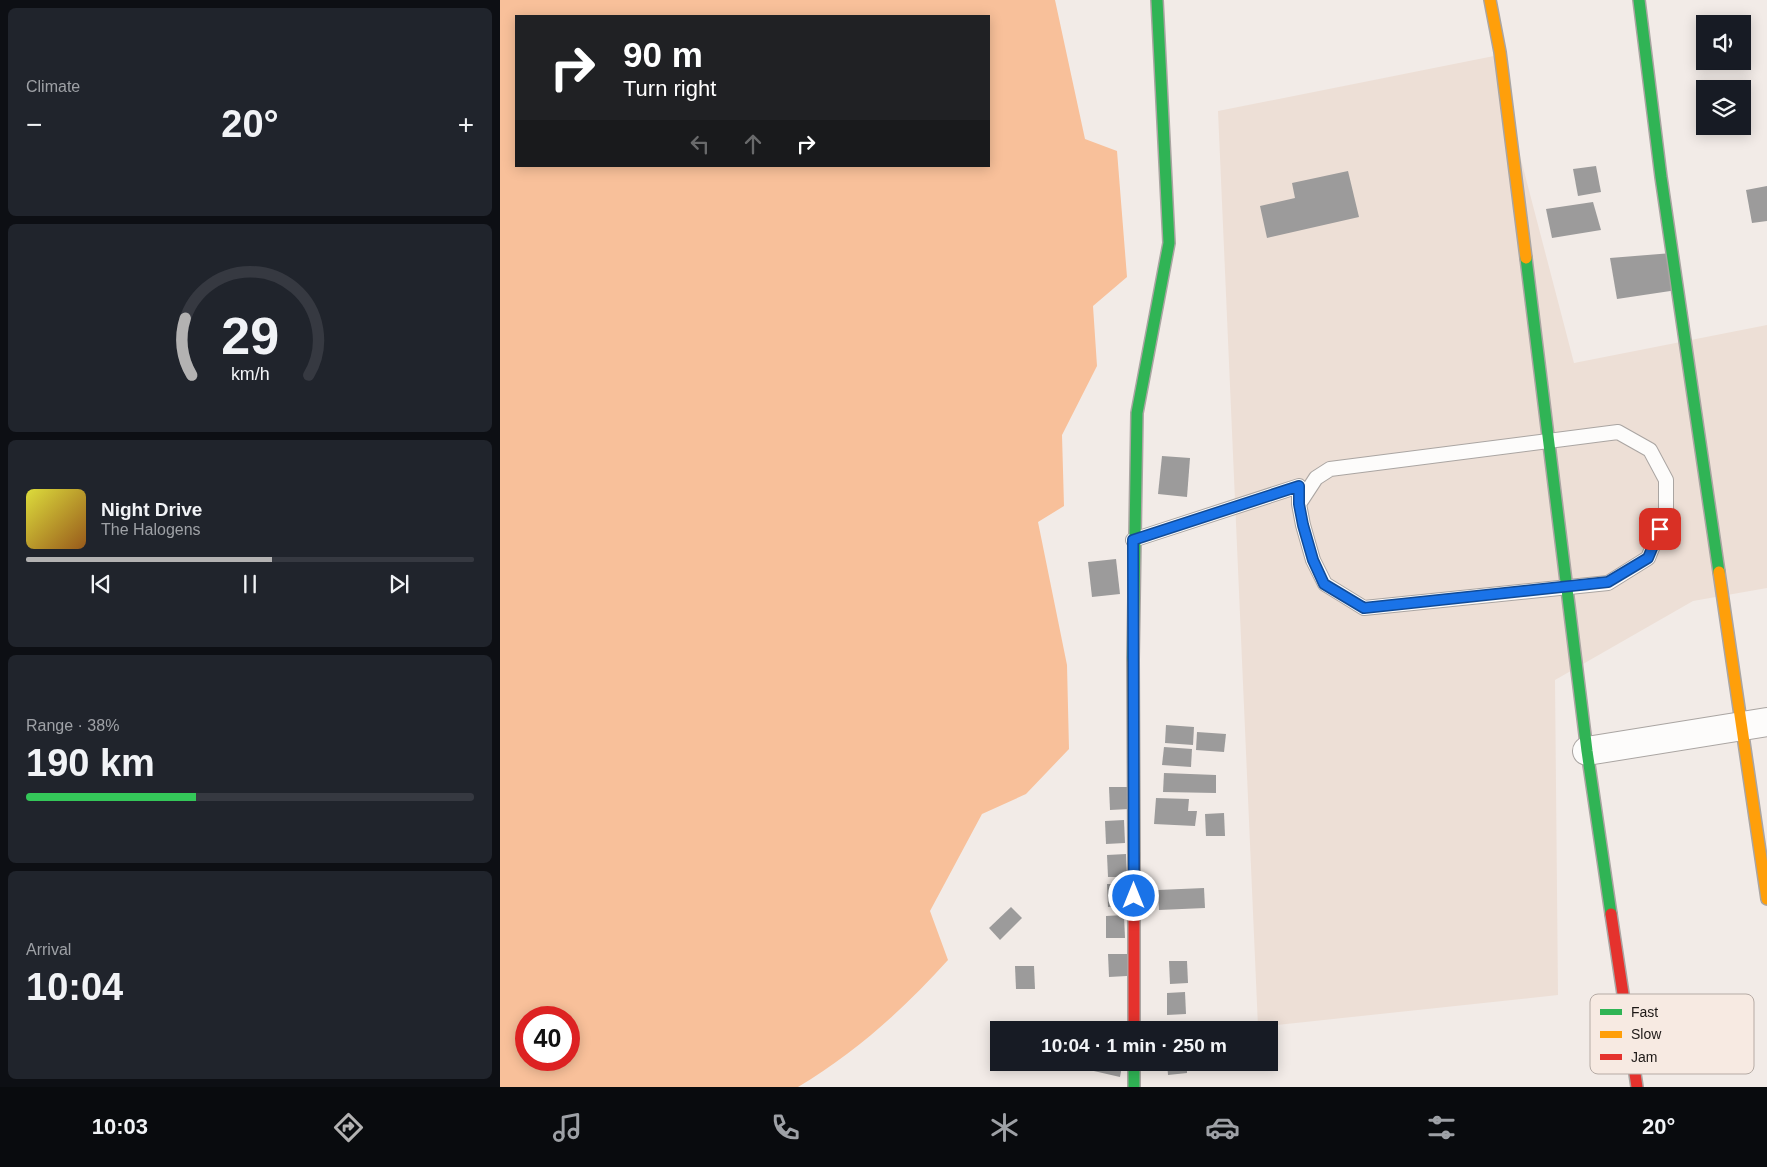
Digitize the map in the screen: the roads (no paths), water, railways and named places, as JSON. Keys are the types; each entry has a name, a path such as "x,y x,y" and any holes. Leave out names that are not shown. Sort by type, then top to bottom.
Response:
{"street":[{"path":"1134,1021 1133,540 1137,413 1169,243 1157,0"},
{"path":"1490,0 1500,52 1587,751 1623,994"},
{"path":"1639,0 1661,178 1740,726 1767,899"},
{"path":"1587,751 1767,722"},
{"path":"1134,1071 1134,1087"},
{"path":"1635,1074 1637,1087"}],"lane":[{"path":"1133,540 1299,486 1299,504 1313,560 1324,584 1364,608 1608,582 1648,558 1666,514 1666,480 1650,450 1618,432 1330,469 1316,478 1299,504"}]}
